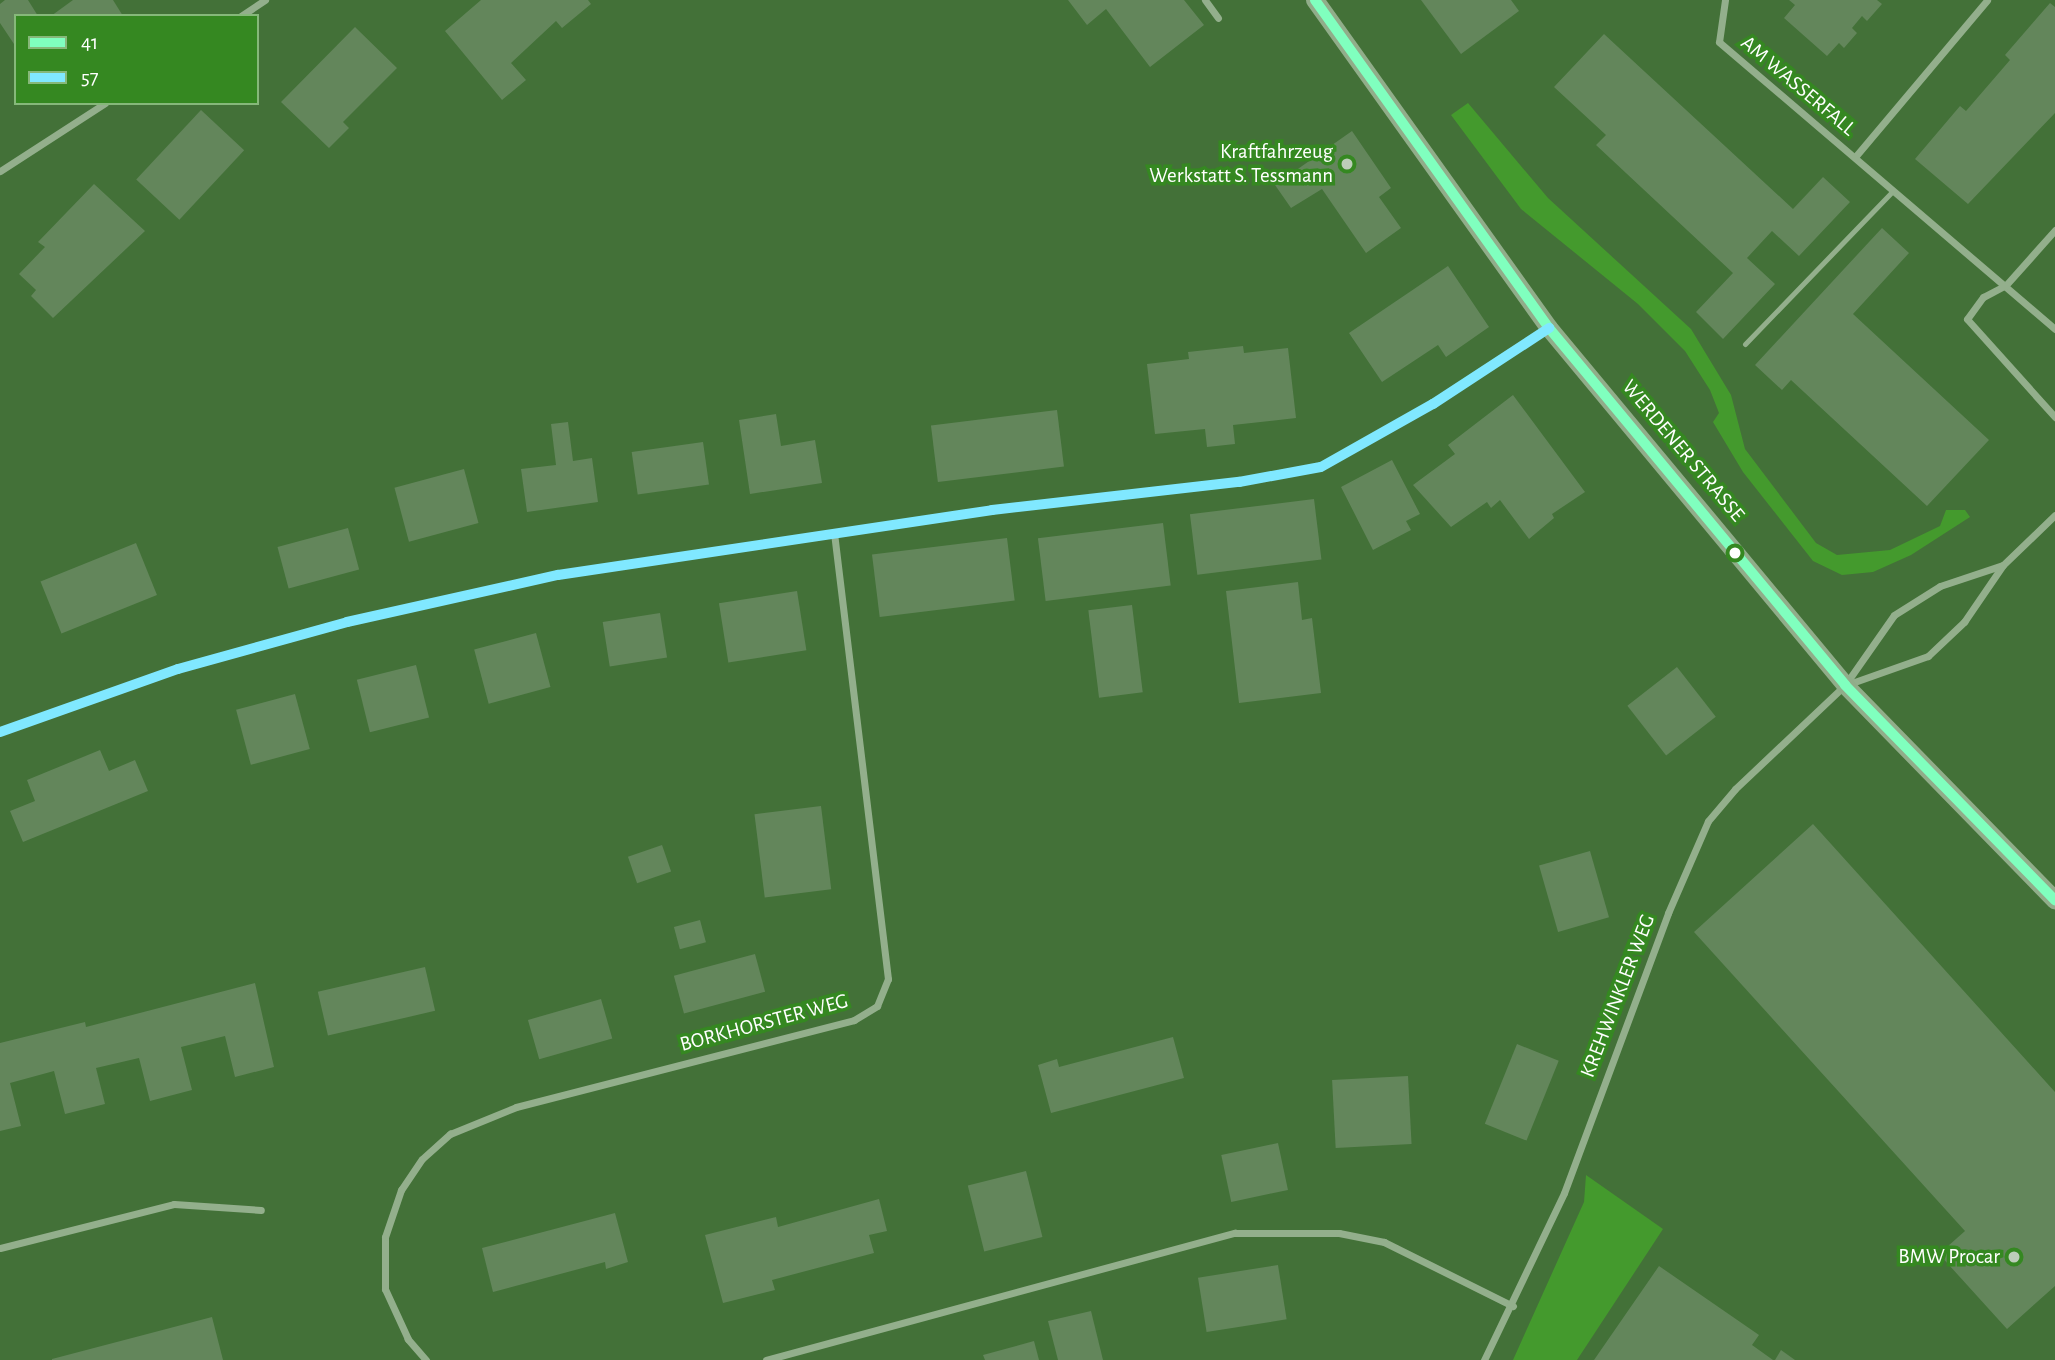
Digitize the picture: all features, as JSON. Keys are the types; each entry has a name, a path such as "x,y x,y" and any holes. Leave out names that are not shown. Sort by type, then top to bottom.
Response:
{"main road":[{"name":"WERDENER STRASSE","path":"1315,0 1549,328 1845,685 2055,900"}],"street":[{"path":"244,14 265,0"},
{"path":"1205,0 1218,18"},
{"name":"AM WASSERFALL","path":"1725,0 1719,42 2055,329"},
{"name":"AM WASSERFALL","path":"1855,157 1987,0"},
{"path":"0,171 102,105"},
{"path":"2055,230 2006,285 1983,297 1966,319 2055,416"},
{"path":"0,732 178,669 347,622 558,575 834,533 1240,482 1321,467 1433,404 1549,328"},
{"path":"1845,685 1909,666 1928,656 1964,622 2003,565 2055,515"},
{"name":"BORKHORSTER WEG","path":"426,1360 408,1339 385,1289 385,1237 401,1191 422,1159 450,1134 516,1107 854,1020 877,1006 888,979 834,533"},
{"path":"1845,685 1894,615 1940,586 2003,565"},
{"name":"KREHWINKLER WEG","path":"1484,1360 1513,1306 1564,1193 1668,913 1708,821 1735,789 1845,685"},
{"path":"0,1248 174,1204 261,1210"},
{"path":"766,1360 1235,1233 1339,1233 1384,1242 1513,1306"}],"lane":[{"path":"1745,344 1893,191"}],"green space":[{"path":"1468,103 1548,198 1691,329 1731,395 1745,449 1816,543 1837,555 1890,550 1940,526 1946,510 1965,510 1970,517 1911,555 1873,572 1842,575 1813,561 1743,472 1713,422 1719,413 1710,390 1685,351 1638,304 1521,209 1451,115"},
{"path":"1586,1175 1663,1229 1577,1360 1513,1360 1584,1202"}],"building":[{"path":"5,0 28,0 37,14 14,14 14,44 0,23 0,4"},
{"path":"73,0 113,0 122,14 54,14"},
{"path":"481,0 588,0 591,4 562,28 556,21 511,63 526,80 502,100 445,31"},
{"path":"1068,0 1184,0 1204,25 1150,67 1106,9 1087,25"},
{"path":"1421,0 1511,0 1519,11 1461,54"},
{"path":"1789,0 1877,0 1882,4 1867,21 1862,16 1852,28 1857,33 1844,48 1839,43 1827,56 1784,18 1795,5"},
{"path":"2050,3 2055,7 2055,113 1968,204 1915,159 1960,106 1966,111 2010,60 2005,55"},
{"path":"355,27 397,68 343,122 349,128 329,148 281,102"},
{"path":"1604,34 1793,209 1823,177 1850,202 1799,256 1772,231 1747,258 1775,284 1723,339 1696,312 1733,273 1596,145 1606,135 1554,87"},
{"path":"201,110 244,150 179,220 136,179"},
{"path":"1352,131 1391,188 1379,197 1401,228 1366,253 1322,189 1291,208 1275,185"},
{"path":"94,184 145,231 53,318 31,296 36,290 19,274 45,247 38,242"},
{"path":"1882,228 1909,253 1853,314 1989,440 1927,506 1791,380 1782,390 1755,365"},
{"path":"1448,266 1489,327 1446,357 1438,345 1382,382 1349,333"},
{"path":"1243,346 1244,353 1288,348 1296,418 1233,425 1235,444 1207,447 1205,429 1155,434 1147,364 1189,359 1188,352"},
{"path":"1513,395 1585,492 1552,514 1554,518 1529,539 1500,500 1491,508 1487,502 1451,527 1413,485 1455,454 1448,445"},
{"path":"1057,410 1064,467 938,482 931,425"},
{"path":"776,414 781,446 815,440 822,483 750,494 739,420"},
{"path":"568,422 573,461 592,458 598,502 527,512 521,469 556,465 551,424"},
{"path":"703,442 709,485 638,495 632,452"},
{"path":"1392,460 1420,514 1406,521 1411,530 1373,550 1341,487"},
{"path":"464,469 478,523 409,542 394,488"},
{"path":"1314,499 1321,560 1197,575 1190,514"},
{"path":"1163,523 1171,586 1046,601 1038,538"},
{"path":"348,528 359,570 289,588 277,547"},
{"path":"1007,538 1015,601 880,617 872,555"},
{"path":"136,543 157,595 61,634 41,582"},
{"path":"1298,582 1302,620 1312,618 1321,693 1239,703 1226,591"},
{"path":"797,591 806,650 728,663 719,603"},
{"path":"1132,605 1143,692 1099,698 1088,610"},
{"path":"660,613 667,657 610,667 603,622"},
{"path":"536,633 550,687 489,704 474,650"},
{"path":"416,665 429,717 370,732 357,680"},
{"path":"1677,667 1716,717 1666,755 1627,706"},
{"path":"295,694 310,749 251,765 236,710"},
{"path":"100,750 109,771 135,760 148,791 23,842 10,811 35,801 27,780"},
{"path":"821,806 831,889 765,898 754,814"},
{"path":"1813,824 2055,1092 2055,1286 2007,1329 1939,1254 1965,1231 1694,932"},
{"path":"662,845 671,871 637,883 628,857"},
{"path":"1590,851 1609,917 1558,932 1539,866"},
{"path":"700,920 706,942 680,949 674,927"},
{"path":"755,954 765,992 684,1013 674,976"},
{"path":"425,967 435,1011 328,1036 318,992"},
{"path":"255,983 274,1067 235,1077 225,1036 181,1047 192,1090 150,1101 139,1058 96,1068 105,1104 65,1114 54,1071 10,1083 21,1126 0,1131 0,1043 85,1022 86,1027"},
{"path":"601,999 612,1038 539,1059 528,1020"},
{"path":"1173,1037 1184,1078 1051,1113 1038,1065 1057,1059 1059,1067"},
{"path":"1517,1044 1559,1061 1527,1141 1485,1124"},
{"path":"1408,1076 1412,1144 1336,1148 1332,1080"},
{"path":"1278,1143 1288,1190 1231,1202 1221,1155"},
{"path":"1026,1171 1042,1237 984,1251 968,1186"},
{"path":"879,1199 887,1231 869,1235 874,1253 772,1280 775,1290 723,1303 705,1235 776,1217 778,1227"},
{"path":"615,1213 628,1262 606,1269 605,1262 493,1292 482,1248"},
{"path":"1278,1265 1287,1319 1207,1332 1198,1278"},
{"path":"1659,1266 1759,1335 1752,1345 1773,1360 1594,1360"},
{"path":"1091,1311 1103,1360 1058,1360 1048,1321"},
{"path":"212,1317 223,1360 52,1360 52,1359"},
{"path":"1034,1341 1039,1360 985,1360 983,1355"},
{"path":"1781,1350 1795,1360 1775,1360"}],"transit line":[{"name":"41","path":"1315,0 1549,328 1845,685 2055,900"},
{"name":"57","path":"0,732 178,669 347,622 558,575 992,510 1239,482 1321,467 1433,404 1549,328"}],"place":[{"name":"Kraftfahrzeug Werkstatt S. Tessmann","path":"1347,164"},
{"name":"BMW Procar","path":"2014,1257"}]}
